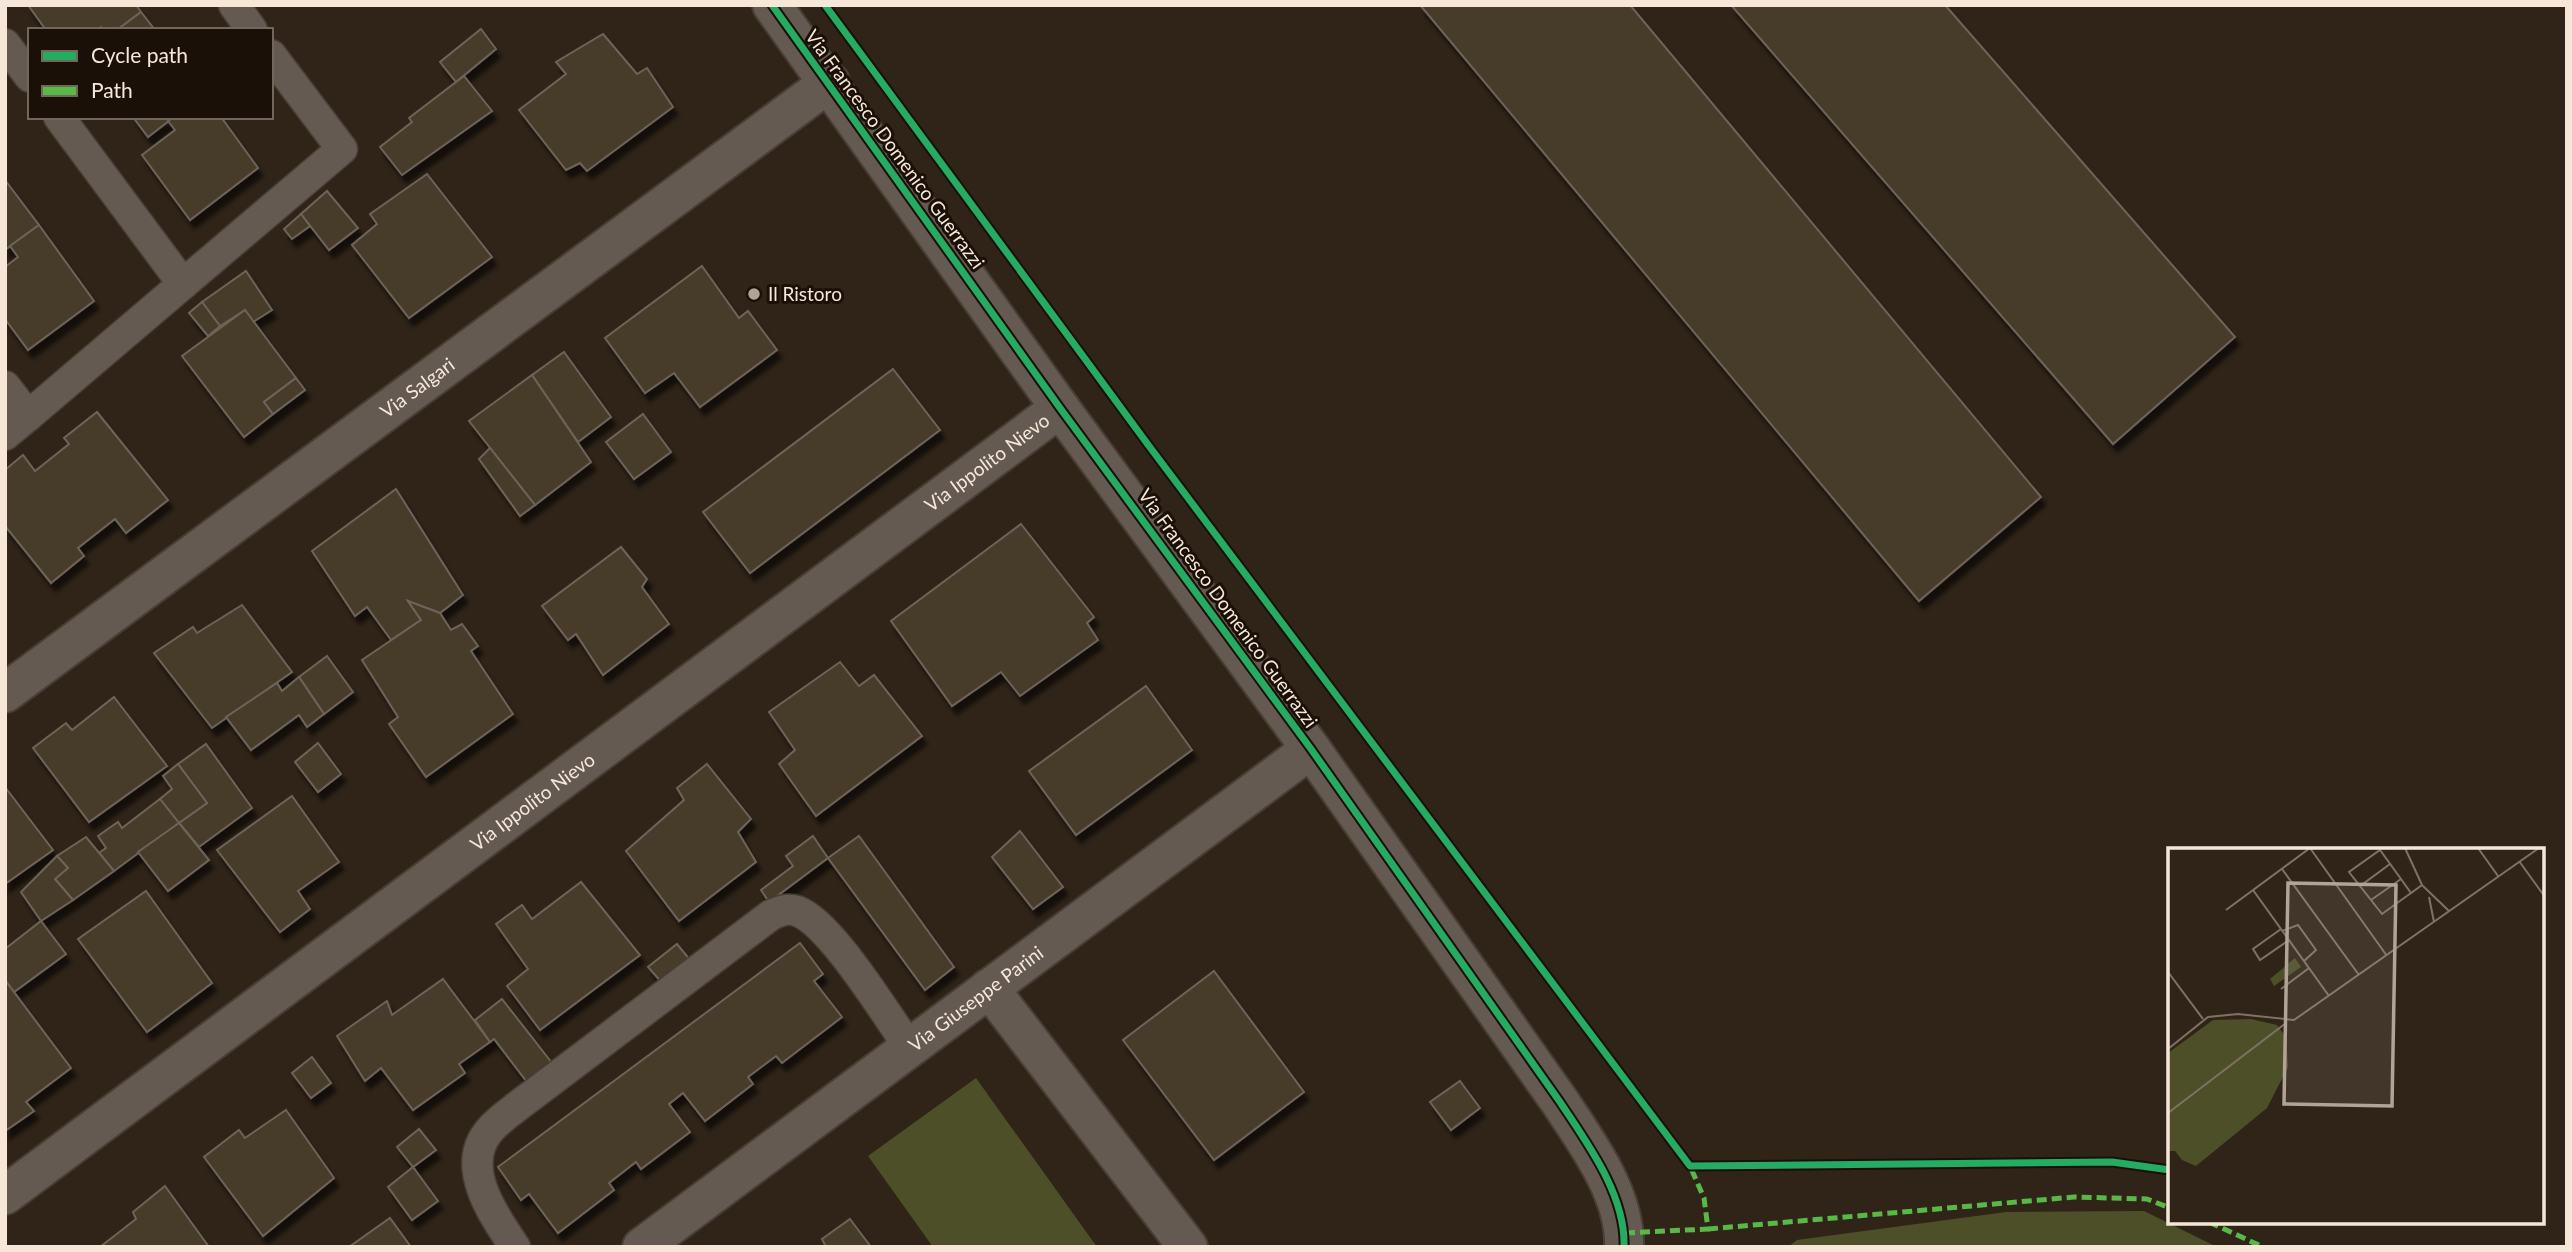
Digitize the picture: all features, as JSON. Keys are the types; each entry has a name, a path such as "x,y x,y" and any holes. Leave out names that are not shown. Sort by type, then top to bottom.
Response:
{"street":[{"name":"Via Francesco Domenico Guerrazzi","path":"772,5 830,82 1060,408 1311,749 1567,1113 1596,1158 1628,1242"},
{"name":"Via Salgari","path":"5,693 830,82"},
{"name":"Via Ippolito Nievo","path":"5,1195 1060,408"},
{"name":"Via Giuseppe Parini","path":"665,1240 910,1048 1311,749"},
{"path":"989,988 1188,1247"}],"lane":[{"path":"234,5 251,28"},
{"path":"5,44 28,74"},
{"path":"5,435 342,149 273,58"},
{"path":"60,119 183,284"},
{"path":"5,386 28,416"},
{"path":"515,1247 488,1208 479,1174 478,1154 488,1132 519,1105 771,915 785,909 796,911 823,927 910,1048"}],"green space":[{"path":"976,1078 1097,1247 933,1247 868,1156"},
{"path":"2144,1211 2217,1247 1788,1247 1797,1240 2006,1212"}],"building":[{"path":"28,5 136,5 141,12 120,28 45,28"},
{"path":"1420,5 1630,5 2041,497 1919,601"},
{"path":"1731,5 1945,5 2235,337 2113,444"},
{"path":"141,12 153,28 120,28"},
{"path":"481,29 496,49 456,82 440,62"},
{"path":"603,34 637,74 647,68 673,107 587,171 580,163 566,170 519,110 566,74 556,62"},
{"path":"464,76 492,111 402,175 380,147 412,122 409,118"},
{"path":"134,119 171,119 148,137"},
{"path":"222,119 258,168 190,220 142,155 175,130 168,121"},
{"path":"427,174 492,257 409,318 352,245 377,224 370,214"},
{"path":"5,180 39,225 5,250"},
{"path":"327,191 358,228 329,250 301,214"},
{"path":"301,214 310,226 292,239 284,229"},
{"path":"39,225 94,301 28,350 5,319 5,267 18,257 10,246"},
{"path":"702,266 739,318 748,311 777,350 700,407 674,373 645,393 605,338"},
{"path":"246,271 272,310 253,322 245,310 220,326 202,302"},
{"path":"202,302 220,326 208,336 189,313"},
{"path":"245,310 296,378 264,402 273,414 244,437 182,356"},
{"path":"564,352 611,417 578,442 532,375"},
{"path":"893,369 940,430 750,573 703,512"},
{"path":"532,375 591,462 535,505 469,421"},
{"path":"296,378 305,390 273,414 264,402"},
{"path":"97,412 168,500 126,533 115,519 78,548 84,556 51,583 5,526 5,470 23,455 35,471 69,444 64,438"},
{"path":"643,414 671,452 634,479 606,442"},
{"path":"490,448 535,505 520,516 479,459"},
{"path":"396,489 463,595 440,613 408,601 421,620 391,640 367,607 355,616 312,551"},
{"path":"1021,524 1094,617 1087,623 1098,640 1020,696 1001,672 952,706 891,621"},
{"path":"621,547 647,579 642,587 669,624 603,675 576,634 568,640 542,606"},
{"path":"408,601 440,613 451,630 462,624 478,646 471,651 513,714 426,777 389,724 398,717 362,660 421,620"},
{"path":"242,605 292,672 212,728 154,653 193,627 197,633"},
{"path":"327,656 353,692 324,714 299,677"},
{"path":"840,662 859,686 874,675 922,736 816,816 779,764 795,750 769,712"},
{"path":"299,677 324,714 307,727 299,715 251,750 226,717 277,683 282,691"},
{"path":"1146,686 1192,750 1076,835 1029,771"},
{"path":"114,697 167,766 89,822 33,748 66,723 72,730"},
{"path":"318,743 341,774 318,792 295,762"},
{"path":"206,744 252,808 199,847 179,823 207,803 178,764"},
{"path":"178,764 207,803 179,823 160,799 172,789 163,776"},
{"path":"707,764 751,819 738,832 756,862 679,921 626,851 684,800 677,788"},
{"path":"5,787 53,850 5,884"},
{"path":"292,796 339,862 298,891 310,909 280,932 217,850"},
{"path":"160,799 179,823 114,871 99,853 106,848 98,836 118,822 122,828"},
{"path":"179,823 209,860 168,891 138,852"},
{"path":"1020,831 1063,887 1033,909 992,857"},
{"path":"813,836 828,858 769,902 761,890 793,866 786,856"},
{"path":"859,836 954,967 925,990 828,858"},
{"path":"86,837 114,871 73,900 55,879 68,868 57,856"},
{"path":"57,856 68,868 55,879 73,900 41,921 21,892"},
{"path":"581,882 640,955 540,1030 507,986 528,969 496,924 522,905 532,919"},
{"path":"146,891 212,983 147,1032 78,939"},
{"path":"41,921 66,954 14,992 5,980 5,949"},
{"path":"800,943 823,974 814,981 842,1017 782,1063 776,1056 748,1077 753,1084 705,1121 683,1093 669,1104 690,1132 641,1169 636,1162 609,1183 614,1190 558,1233 529,1194 521,1200 498,1167"},
{"path":"677,944 691,961 663,984 648,967"},
{"path":"1214,971 1304,1092 1214,1160 1123,1040"},
{"path":"443,979 490,1042 459,1064 465,1073 413,1110 381,1068 365,1081 337,1036 387,1001 392,1015"},
{"path":"5,980 71,1068 26,1102 34,1111 5,1131"},
{"path":"502,999 552,1063 527,1082 494,1039 490,1042 475,1020"},
{"path":"312,1057 331,1083 311,1098 292,1073"},
{"path":"1460,1081 1480,1108 1451,1130 1430,1102"},
{"path":"286,1110 334,1178 263,1236 204,1157 239,1130 245,1138"},
{"path":"419,1129 436,1150 413,1167 397,1147"},
{"path":"413,1167 438,1201 412,1220 388,1187"},
{"path":"165,1186 209,1247 100,1247 136,1219 133,1212"},
{"path":"390,1218 411,1247 349,1247"},
{"path":"850,1219 871,1247 826,1247 822,1239"}],"marked path":[{"path":"1625,1233 1708,1229 1704,1198 1690,1166"},
{"path":"1708,1229 2074,1197 2147,1199 2168,1207"},
{"path":"2213,1224 2263,1247"}],"cycle path":[{"path":"772,5 1060,408 1311,749 1560,1102 1593,1152 1612,1189 1619,1208 1624,1247"},
{"path":"825,5 1149,446 1690,1166 2112,1162 2168,1170"}],"place":[{"name":"Il Ristoro","path":"754,294"}]}
